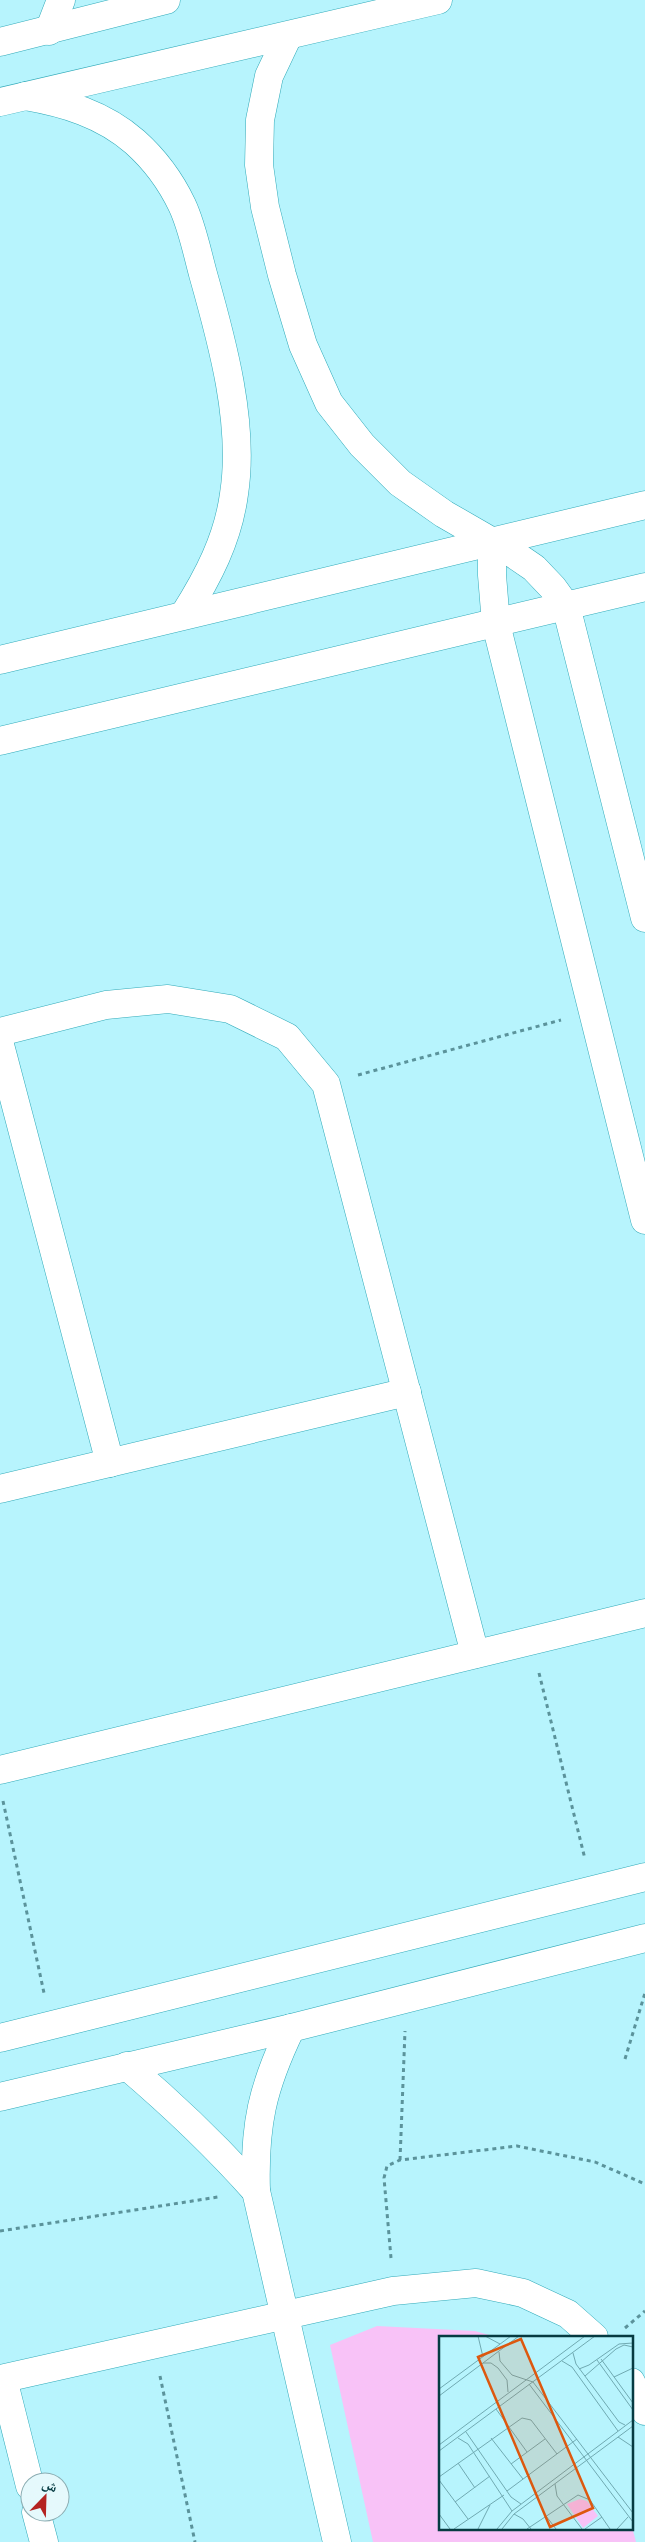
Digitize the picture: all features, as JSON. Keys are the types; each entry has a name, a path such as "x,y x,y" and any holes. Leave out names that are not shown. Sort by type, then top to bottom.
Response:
{"street":[{"path":"49,31 61,0"},
{"path":"0,42 166,0"},
{"path":"12,99 438,0"},
{"path":"288,36 268,85 260,120 259,165 265,207 303,344 329,403 362,445 400,482 444,514 492,541 534,568 553,588 566,606 645,918"},
{"path":"12,99 65,103 102,119 135,142 162,171 182,206 195,244 220,339 229,385 237,449 234,493 225,536 208,578 184,615"},
{"path":"0,660 645,505"},
{"path":"492,541 492,575 496,624 591,1012 645,1220"},
{"path":"0,741 645,587"},
{"path":"0,1032 106,1005 168,999 230,1009 287,1037 326,1084 475,1654"},
{"path":"0,1045 110,1463"},
{"path":"0,1489 408,1392"},
{"path":"0,1770 645,1613"},
{"path":"0,2038 645,1877"},
{"path":"0,2097 291,2028 645,1938"},
{"path":"291,2028 272,2066 261,2106 255,2149 256,2191 337,2542"},
{"path":"127,2066 173,2105 216,2147 256,2191"},
{"path":"26,2472 2,2379 394,2291 476,2282 523,2293 568,2314 593,2336"},
{"path":"632,2384 645,2411"},
{"path":"39,2522 44,2542"}],"path":[{"path":"326,1084 591,1012"},
{"path":"531,1641 593,1890"},
{"path":"2,1798 50,2025"},
{"path":"625,2058 645,1993"},
{"path":"400,2160 406,1998"},
{"path":"394,2291 384,2178 387,2166 400,2160 517,2146 594,2162 645,2184"},
{"path":"0,2231 256,2191"},
{"path":"623,2330 645,2311"},
{"path":"153,2345 195,2542"}],"shaded area":[{"path":"377,2326 475,2331 492,2336 439,2336 439,2530 632,2530 632,2527 636,2542 373,2542 330,2345"}]}
